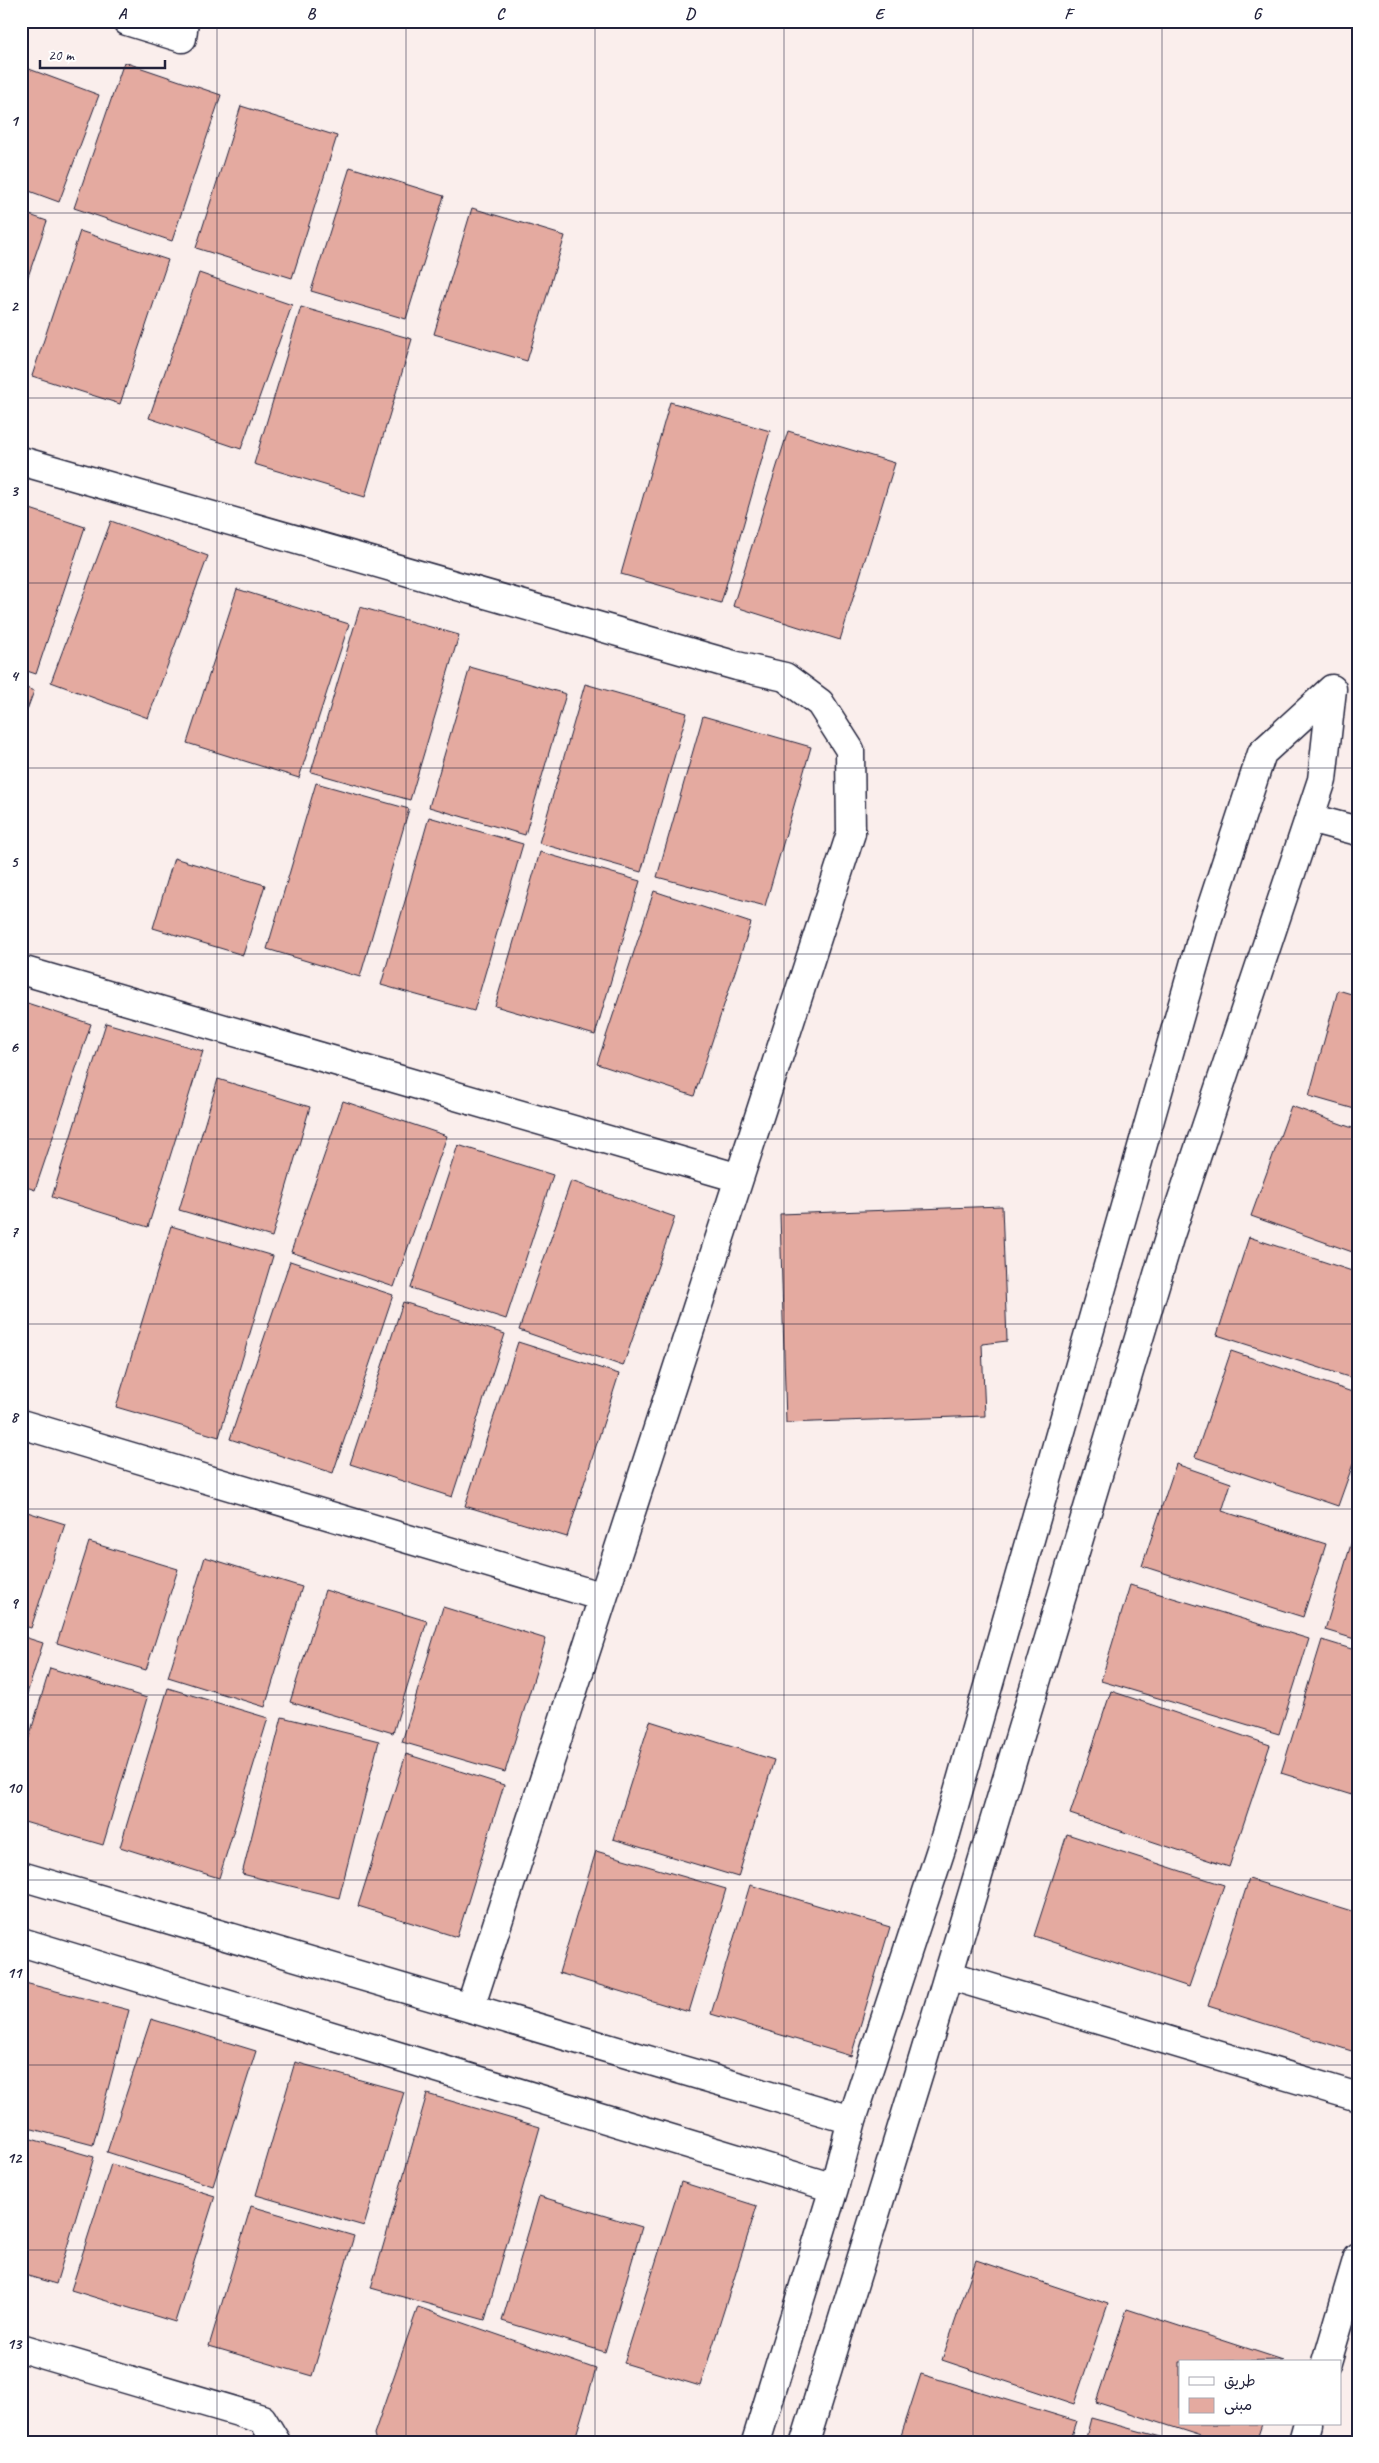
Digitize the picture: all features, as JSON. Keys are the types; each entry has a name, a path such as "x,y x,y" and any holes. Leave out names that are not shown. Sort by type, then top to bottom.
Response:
{"street":[{"path":"127,21 182,38 184,21"},
{"path":"21,461 737,666 785,677 820,703 850,750 851,834 470,2008"},
{"path":"756,2442 834,2188 852,2120 945,1837 1204,930 1262,752 1332,689 1322,780 1168,1238 948,1976 805,2442"},
{"path":"1309,818 1358,831"},
{"path":"21,970 739,1178"},
{"path":"21,1424 604,1597"},
{"path":"21,1876 852,2120"},
{"path":"21,1942 834,2188"},
{"path":"948,1976 1358,2097"},
{"path":"1327,2360 1358,2257"},
{"path":"21,2348 262,2419 276,2442"},
{"path":"1303,2442 1307,2426"}],"building":[{"path":"124,62 221,95 172,241 74,208"},
{"path":"21,66 99,95 59,202 21,188"},
{"path":"241,106 337,136 292,278 196,248"},
{"path":"350,167 444,196 406,319 311,291"},
{"path":"472,208 565,236 527,361 434,334"},
{"path":"21,212 47,221 21,297"},
{"path":"80,231 168,260 120,404 32,376"},
{"path":"199,273 292,305 241,449 149,418"},
{"path":"301,307 412,339 365,497 254,464"},
{"path":"670,402 770,431 721,603 621,574"},
{"path":"788,431 895,463 840,640 733,606"},
{"path":"21,506 85,527 36,674 21,669"},
{"path":"111,521 208,556 148,718 51,682"},
{"path":"237,589 349,624 299,778 187,743"},
{"path":"360,607 459,635 410,800 311,772"},
{"path":"470,667 566,694 525,835 429,807"},
{"path":"585,684 687,713 641,872 539,843"},
{"path":"21,686 34,691 21,726"},
{"path":"703,716 811,747 765,906 657,877"},
{"path":"316,783 409,809 360,977 267,949"},
{"path":"429,817 523,844 474,1011 381,985"},
{"path":"540,852 640,881 595,1035 495,1006"},
{"path":"174,858 265,885 243,955 153,928"},
{"path":"654,891 751,923 694,1096 597,1064"},
{"path":"1338,990 1358,996 1358,1110 1309,1096"},
{"path":"21,1001 91,1024 35,1190 21,1185"},
{"path":"106,1023 203,1051 148,1227 52,1197"},
{"path":"218,1079 310,1107 272,1237 179,1210"},
{"path":"343,1101 447,1136 394,1287 291,1252"},
{"path":"1291,1106 1358,1130 1358,1254 1251,1216"},
{"path":"458,1145 553,1175 506,1319 411,1288"},
{"path":"571,1181 675,1217 623,1366 519,1330"},
{"path":"1002,1206 1007,1341 982,1344 985,1416 786,1423 780,1214"},
{"path":"171,1226 273,1256 219,1437 116,1407"},
{"path":"1249,1237 1358,1273 1358,1380 1217,1335"},
{"path":"290,1261 393,1295 333,1473 230,1439"},
{"path":"403,1302 505,1334 452,1497 350,1464"},
{"path":"518,1342 619,1374 567,1537 465,1506"},
{"path":"1231,1351 1358,1394 1358,1450 1338,1506 1195,1457"},
{"path":"1176,1464 1231,1483 1222,1511 1326,1544 1303,1617 1142,1566"},
{"path":"21,1510 65,1524 31,1628 21,1625"},
{"path":"1355,1531 1358,1532 1358,1640 1325,1630"},
{"path":"89,1542 178,1569 146,1670 57,1643"},
{"path":"205,1557 302,1587 265,1707 168,1677"},
{"path":"1130,1585 1309,1639 1279,1734 1101,1681"},
{"path":"325,1590 427,1621 393,1733 290,1702"},
{"path":"443,1607 546,1639 505,1772 402,1742"},
{"path":"21,1636 43,1643 21,1713"},
{"path":"1322,1640 1358,1651 1358,1797 1281,1773"},
{"path":"50,1668 147,1698 103,1845 21,1821 21,1764"},
{"path":"168,1688 268,1718 219,1878 120,1847"},
{"path":"1111,1691 1270,1745 1229,1867 1070,1814"},
{"path":"282,1717 379,1741 339,1898 242,1874"},
{"path":"650,1721 774,1760 738,1877 613,1839"},
{"path":"406,1754 504,1785 457,1937 358,1906"},
{"path":"1067,1834 1224,1885 1189,1987 1034,1936"},
{"path":"596,1851 726,1889 689,2012 559,1973"},
{"path":"1249,1879 1358,1913 1358,2053 1208,2006"},
{"path":"750,1885 890,1927 851,2056 711,2014"},
{"path":"25,1983 129,2010 93,2145 21,2126 21,1997"},
{"path":"151,2019 256,2051 213,2186 107,2152"},
{"path":"295,2062 404,2092 364,2226 256,2195"},
{"path":"427,2094 540,2127 485,2320 371,2288"},
{"path":"21,2136 94,2157 56,2284 21,2274"},
{"path":"111,2164 215,2196 175,2322 71,2290"},
{"path":"681,2182 757,2206 700,2386 624,2363"},
{"path":"539,2196 642,2227 605,2352 502,2321"},
{"path":"251,2206 354,2236 312,2376 209,2346"},
{"path":"976,2260 1108,2304 1074,2404 942,2360"},
{"path":"418,2307 596,2369 574,2442 376,2442 374,2434"},
{"path":"1127,2309 1283,2360 1179,2360 1179,2426 1261,2426 1256,2442 1219,2442 1096,2402"},
{"path":"921,2374 1076,2421 1069,2442 899,2442"},
{"path":"1091,2418 1179,2442 1085,2442"}]}
